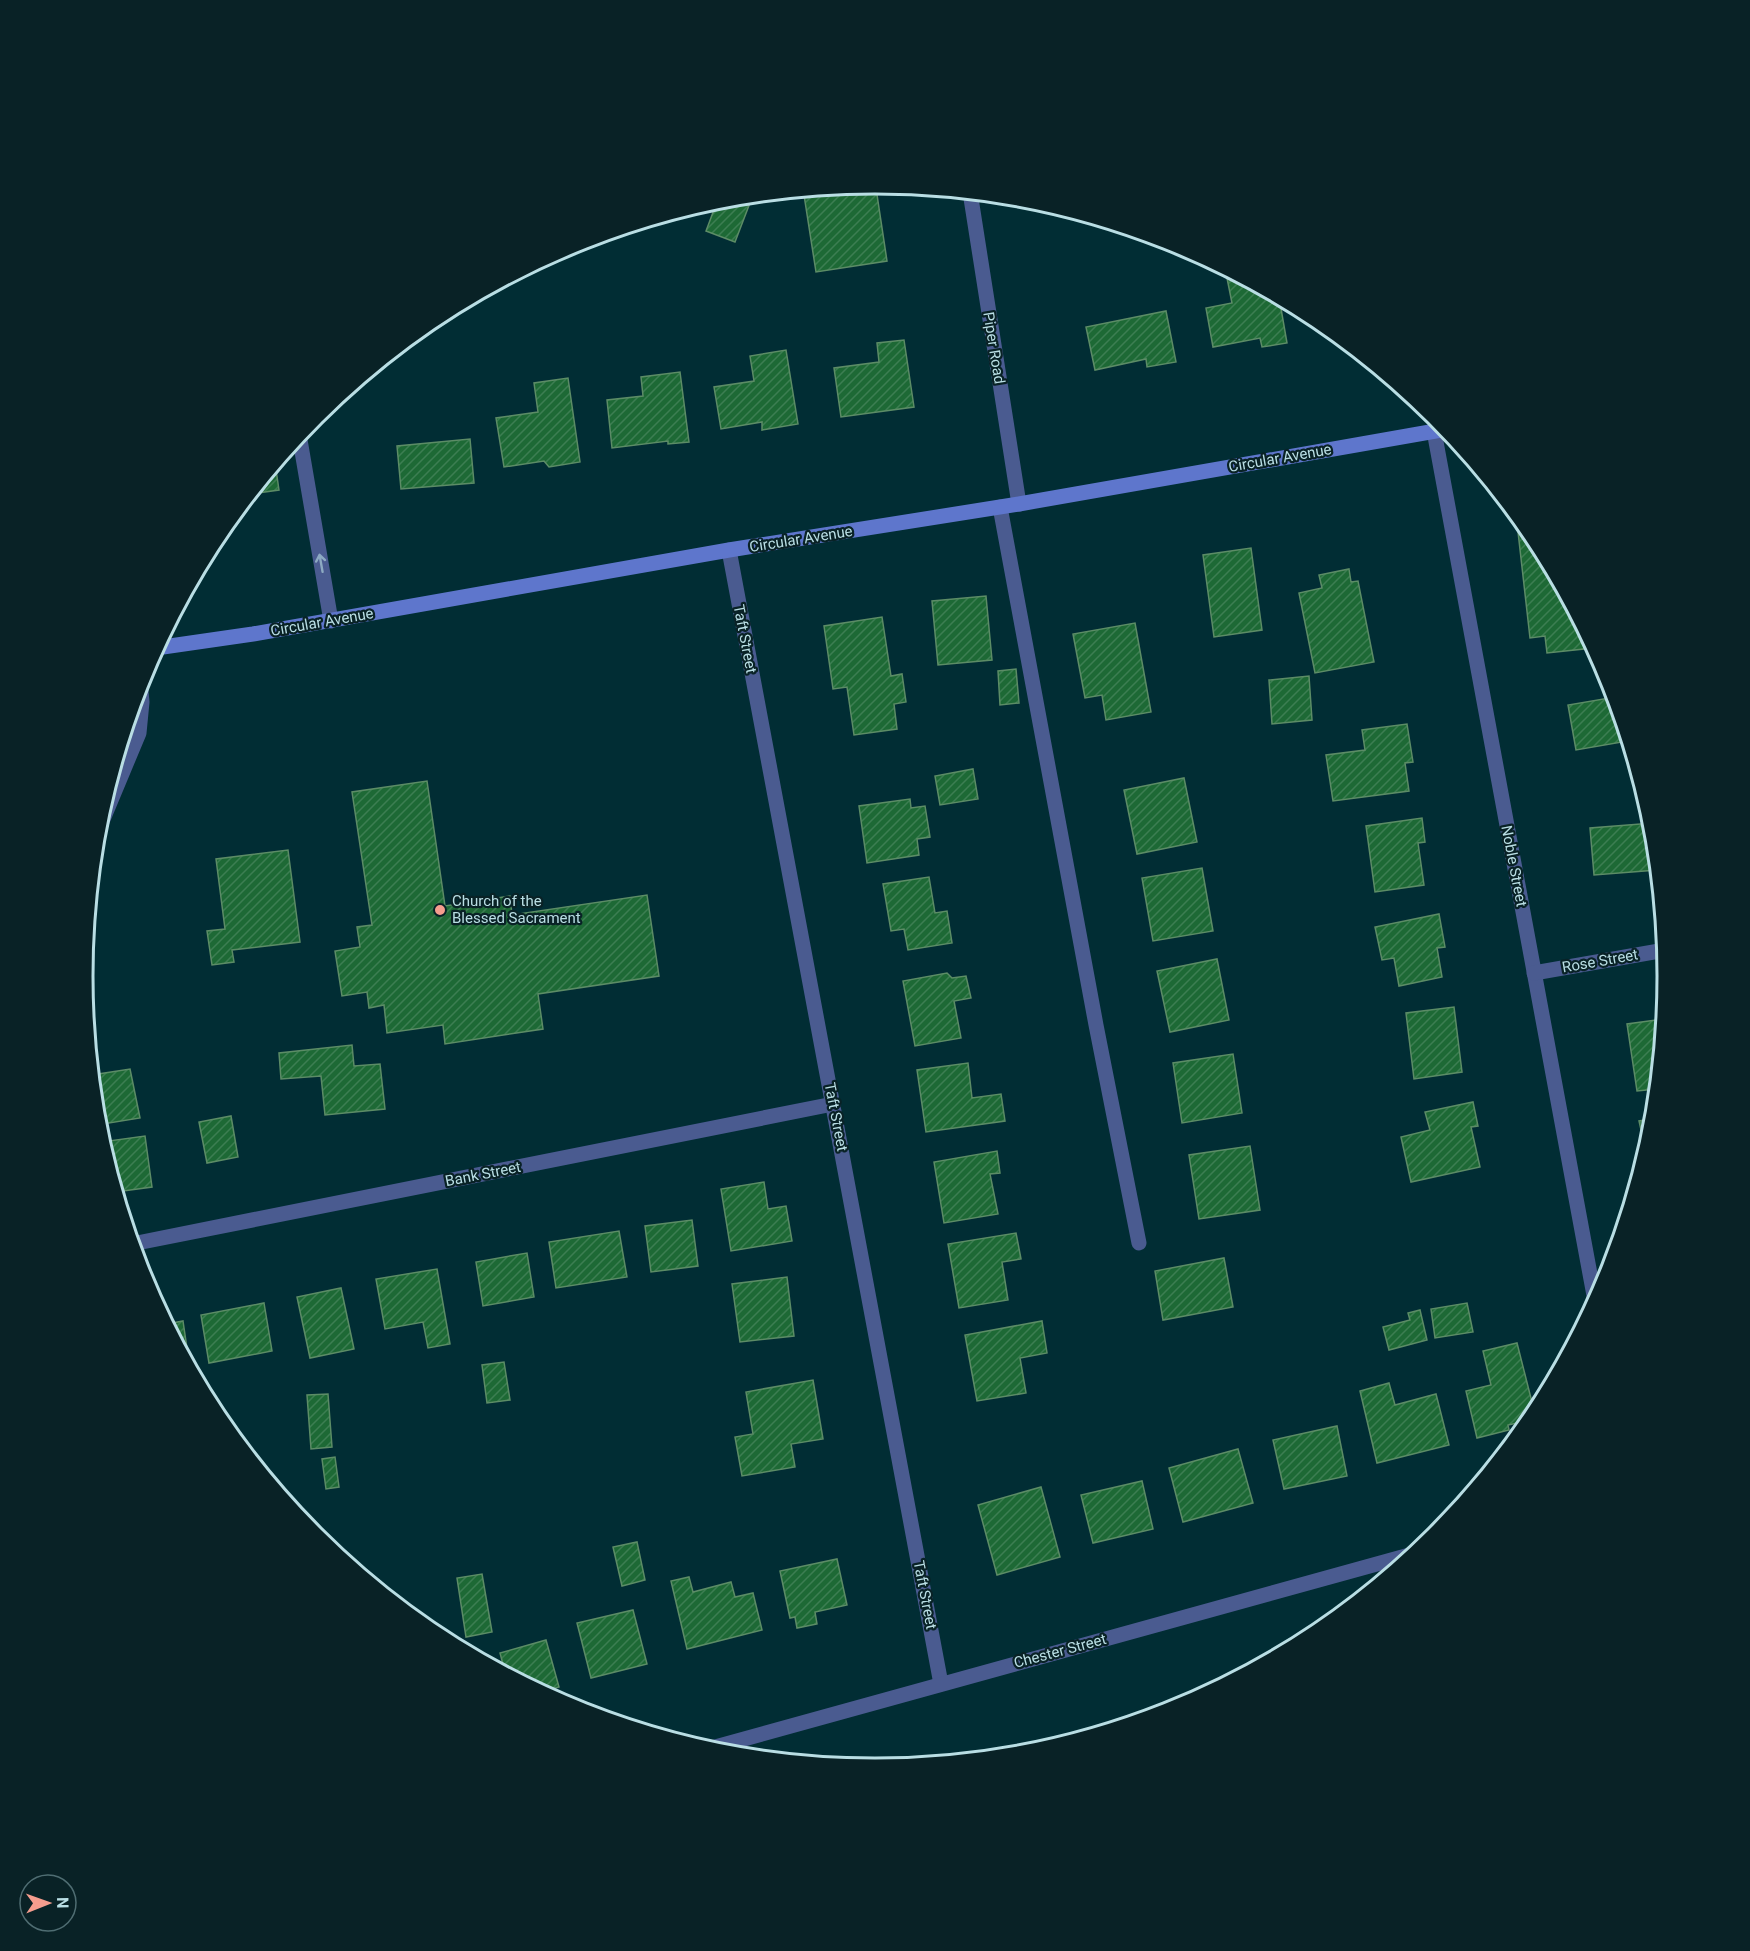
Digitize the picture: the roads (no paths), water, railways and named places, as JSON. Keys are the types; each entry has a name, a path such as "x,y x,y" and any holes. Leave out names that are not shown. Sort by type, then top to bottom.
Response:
{"main road":[{"name":"Circular Avenue","path":"166,646 331,621 729,550 1019,504 1435,431"}],"street":[{"name":"Piper Road","path":"971,199 1019,504"},
{"name":"Noble Street","path":"1441,437 1534,973 1592,1286"},
{"path":"301,445 331,621"},
{"path":"1000,507 1139,1243"},
{"name":"Taft Street","path":"729,550 941,1683"},
{"path":"117,786 139,733 142,706"},
{"name":"Rose Street","path":"1534,973 1656,952"},
{"name":"Bank Street","path":"141,1242 833,1104"},
{"name":"Chester Street","path":"729,1743 1395,1559"}],"place":[{"name":"Church of the Blessed Sacrament","path":"440,910"}]}
